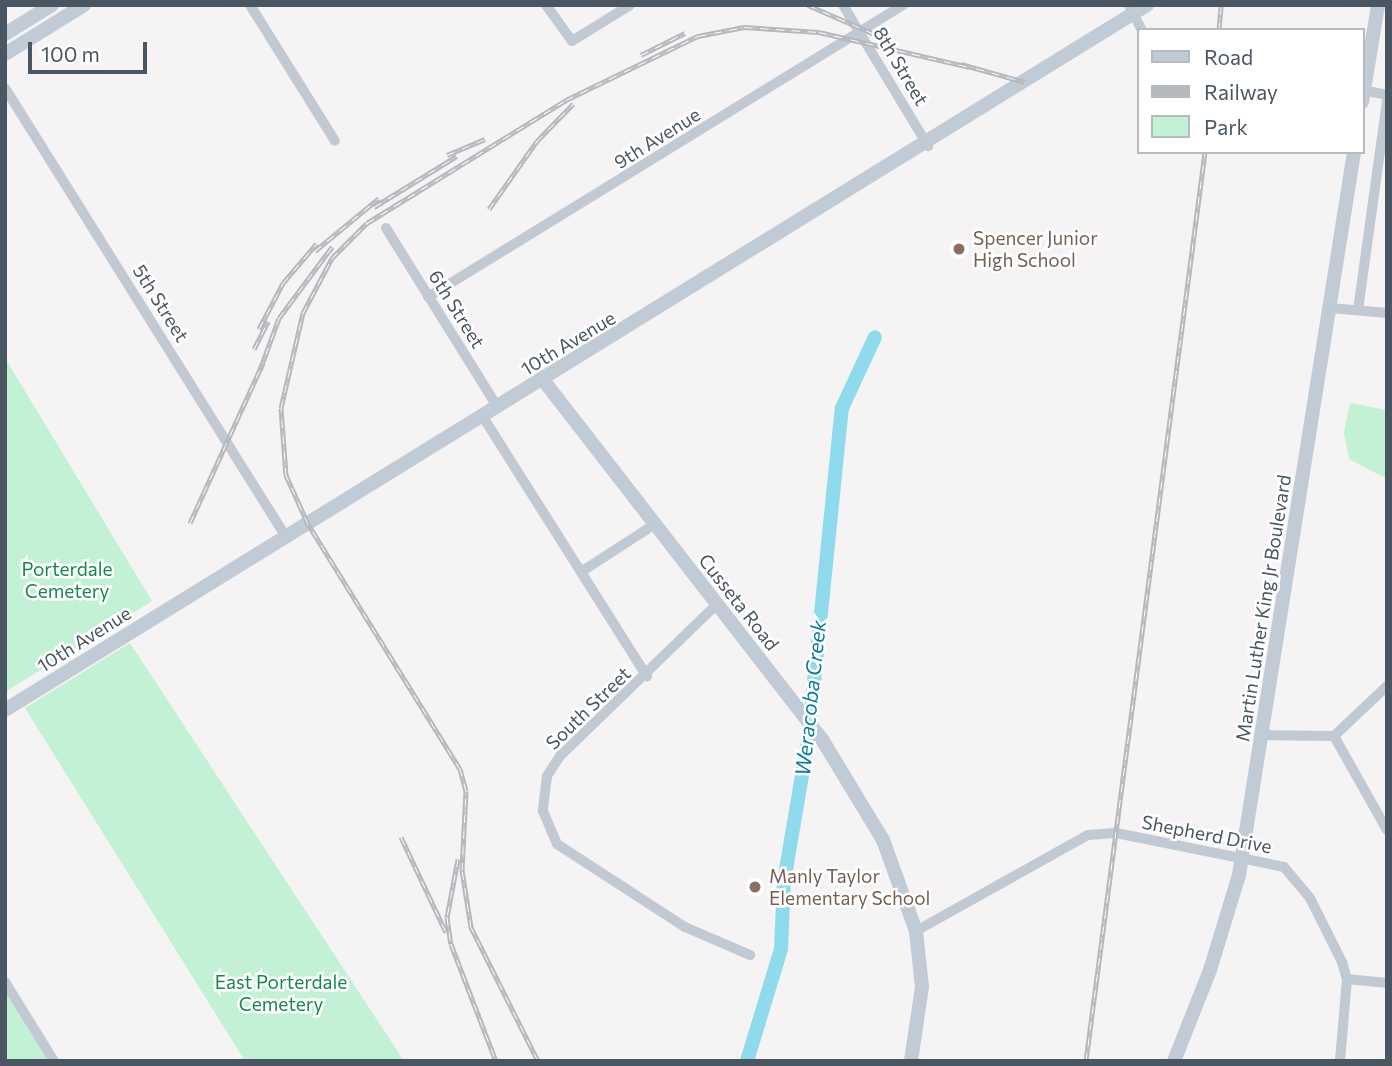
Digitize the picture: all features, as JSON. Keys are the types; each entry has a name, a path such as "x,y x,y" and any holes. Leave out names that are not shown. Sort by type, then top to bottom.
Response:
{"main road":[{"path":"5,34 52,5"},
{"path":"5,54 84,5"},
{"name":"10th Avenue","path":"5,710 928,146 1132,9 1147,5"},
{"path":"1364,88 1378,5"},
{"name":"Martin Luther King Jr Boulevard","path":"1179,1059 1231,910 1242,856 1354,154"},
{"name":"Cusseta Road","path":"544,381 823,741 883,841 916,931 922,987 911,1061"}],"street":[{"path":"250,5 335,141"},
{"path":"546,5 572,41 630,5"},
{"name":"8th Street","path":"843,5 928,146"},
{"name":"9th Avenue","path":"428,297 903,5"},
{"path":"1132,9 1141,28"},
{"name":"5th Street","path":"5,88 286,537"},
{"path":"1364,94 1387,95"},
{"path":"1358,310 1387,101"},
{"name":"6th Street","path":"386,228 498,408"},
{"path":"1330,308 1387,313"},
{"name":"South Street","path":"483,417 647,676 553,766 542,800 545,823 557,844 616,883 685,927 750,955"},
{"path":"581,572 655,524"},
{"path":"647,676 716,605"},
{"path":"1261,735 1334,736 1387,686"},
{"path":"1334,736 1387,830"},
{"name":"Shepherd Drive","path":"916,931 1064,844 1088,835 1121,835 1242,856 1284,867 1297,879 1333,938 1347,979 1340,1061"},
{"path":"1347,979 1387,982"},
{"path":"5,982 54,1061"}],"green space":[{"name":"Porterdale Cemetery","path":"5,358 152,601 5,692"},
{"path":"1350,403 1387,410 1387,479 1349,459 1344,433"},
{"name":"East Porterdale Cemetery","path":"130,643 404,1061 245,1061 25,708"},
{"path":"5,991 48,1061 5,1061"}],"waterway":[{"name":"Weracoba Creek","path":"747,1061 781,949 784,881 808,741 842,408 875,337"}],"railway":[{"path":"808,5 888,40"},
{"path":"1219,28 1221,5"},
{"path":"538,1061 471,927 462,870 466,791 460,769 308,524 286,475 281,408 303,313 332,258 367,223 566,100 698,36 744,27 819,32 969,67"},
{"path":"641,55 685,33"},
{"path":"961,64 1025,82"},
{"path":"489,209 537,141 573,104"},
{"path":"447,155 485,139"},
{"path":"1086,1061 1205,154"},
{"path":"374,207 457,156"},
{"path":"315,251 379,198"},
{"path":"259,329 283,283 317,243"},
{"path":"260,370 279,318 332,247"},
{"path":"254,349 268,321"},
{"path":"190,523 263,363"},
{"path":"401,837 446,932"},
{"path":"458,859 447,917 451,944 496,1061"}],"place":[{"name":"Spencer Junior High School","path":"959,249"},
{"name":"Manly Taylor Elementary School","path":"755,887"}]}
